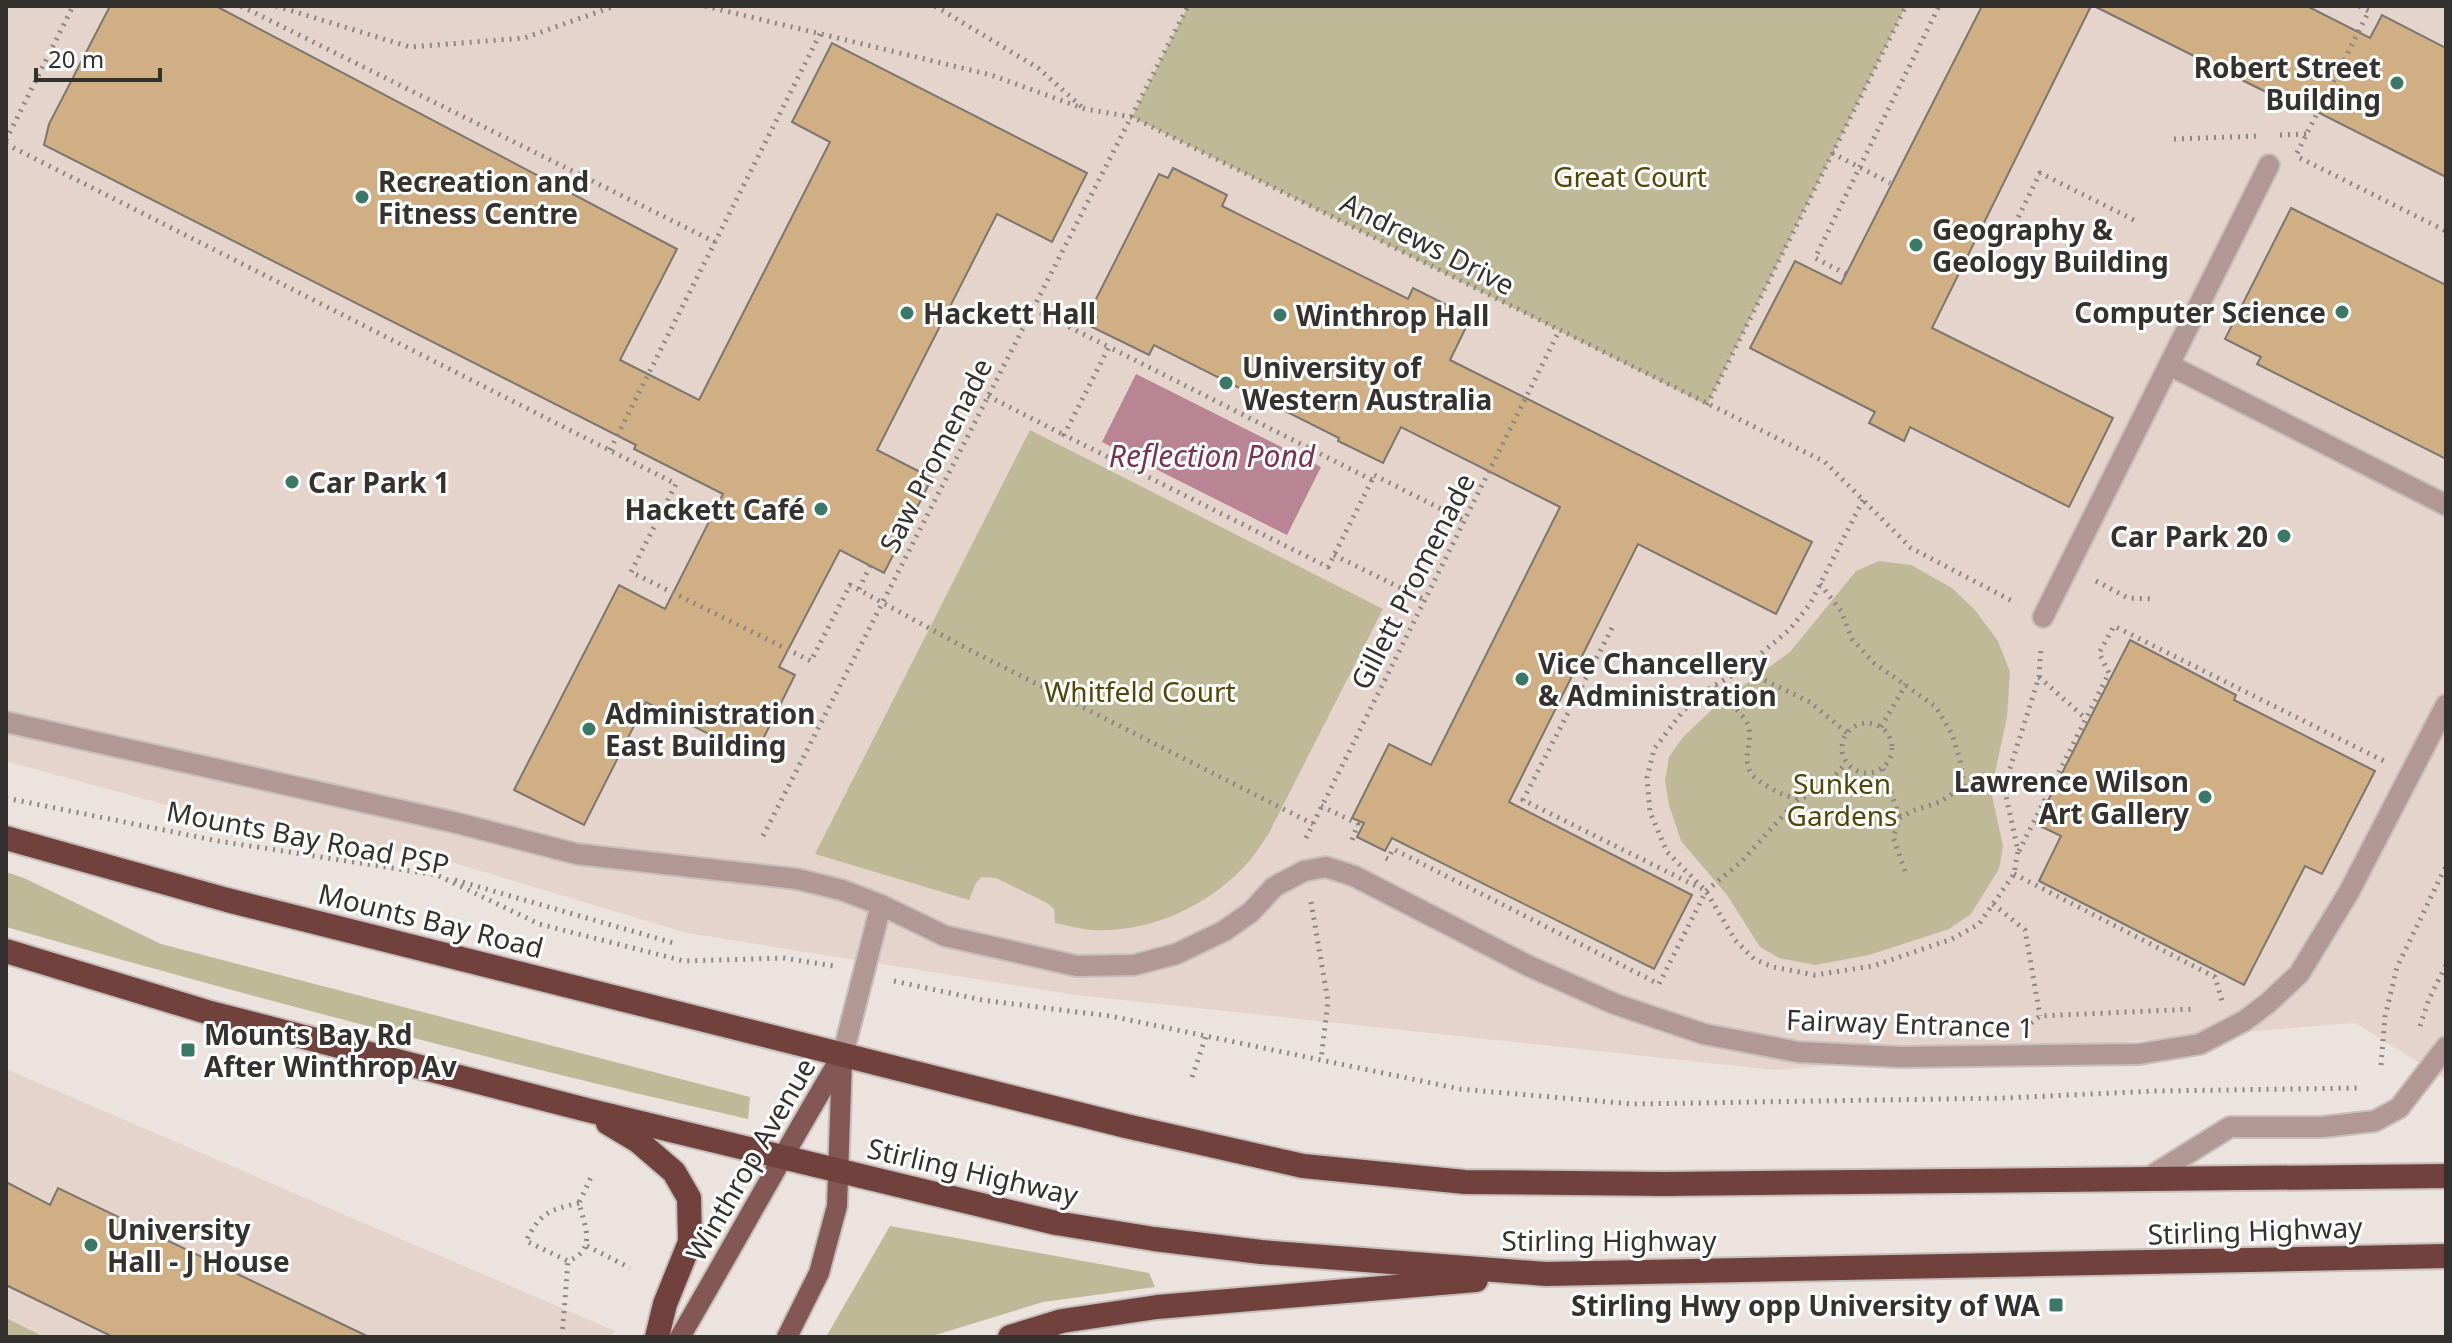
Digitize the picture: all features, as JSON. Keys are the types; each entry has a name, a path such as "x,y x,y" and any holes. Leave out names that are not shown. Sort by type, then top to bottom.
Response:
{"highway":[{"name":"Mounts Bay Road","path":"6,838 227,900 843,1054"},
{"path":"6,951 207,1012 587,1110 781,1156"},
{"name":"Stirling Highway","path":"843,1054 1126,1126 1289,1163 1465,1182 1664,1184 2446,1176"},
{"path":"587,1110 638,1141 674,1172 689,1198 690,1242 665,1304 657,1337"},
{"name":"Stirling Highway","path":"781,1156 1056,1223 1154,1239 1261,1252 1546,1274 2446,1256"},
{"path":"1010,1337 1062,1321 1157,1307 1546,1274"}],"main road":[{"name":"Winthrop Avenue","path":"680,1337 755,1209 781,1156 843,1054"},
{"name":"Winthrop Avenue","path":"787,1337 819,1273 837,1206 843,1054"}],"street":[{"path":"2043,617 2269,165"},
{"path":"2169,365 2446,505"},
{"name":"Fairway Entrance 1","path":"6,722 453,822 577,854 797,879 842,890 881,905 945,936 1077,966 1134,965 1176,954 1224,931 1251,912 1274,887 1304,871 1326,867 1354,876 1531,967 1615,1004 1704,1034 1798,1052 1900,1057 2139,1054 2200,1044 2244,1021 2299,974 2349,892 2446,705"},
{"path":"843,1054 881,905"},
{"path":"2145,1180 2230,1127 2322,1127 2375,1121 2399,1108 2446,1047"}],"path":[{"path":"73,6 6,142 676,484 631,572 811,661 850,585 962,646 1313,824"},
{"path":"241,6 715,242"},
{"path":"276,6 410,47 524,38 615,6"},
{"name":"Andrews Drive","path":"705,6 991,75 1085,109 1132,117 1825,462 1911,548 2043,617"},
{"path":"935,6 1038,68 1085,109"},
{"name":"Saw Promenade","path":"763,836 1188,6"},
{"path":"1707,405 1906,6"},
{"path":"1846,274 1815,258 1939,6"},
{"path":"2359,6 2370,9 2296,156 2446,231"},
{"path":"610,450 820,34"},
{"path":"2277,135 2307,134"},
{"path":"2174,139 2263,136"},
{"path":"1832,153 1890,183"},
{"path":"1981,229 2006,242 2040,173 2134,220"},
{"path":"1033,309 1372,480"},
{"name":"Gillett Promenade","path":"1300,849 1559,331"},
{"path":"1064,435 1109,347"},
{"path":"988,396 1328,567 1374,475 1465,521"},
{"path":"1863,500 1810,604 1790,629 1743,669 1683,711 1668,727 1654,749 1647,778 1650,812 1667,852 1706,891 1735,940 1754,959 1773,967 1815,975 1873,966 1952,939 1979,924 2014,874 2018,851 2109,673 2099,653 2114,626 2411,774"},
{"path":"1334,555 1425,600"},
{"path":"859,589 870,566"},
{"path":"2068,567 2128,598 2155,599"},
{"path":"1820,584 1841,611 1852,639 1874,663 1936,707 1952,734 1964,786"},
{"path":"2018,851 2004,787 2039,677 2043,617"},
{"path":"1612,628 1523,800 1706,891"},
{"path":"1743,669 1810,702 1847,733"},
{"path":"2039,677 2085,718"},
{"path":"1881,727 1906,684"},
{"path":"1714,687 1748,724 1748,771 1779,794 1798,799"},
{"path":"1865,722 1888,733 1893,745 1891,758 1883,769 1870,774 1857,772 1846,763 1842,751 1847,733 1852,727 1865,722"},
{"path":"1375,853 1388,859 1393,849 1659,984 1706,891 1742,861 1798,799 1810,795 1846,763"},
{"path":"1883,769 1900,818 1893,837 1905,871"},
{"path":"1900,818 1940,802 1964,786 2004,787"},
{"name":"Mounts Bay Road PSP","path":"6,798 218,841 437,875 539,924 684,961 783,958 832,965 863,975 982,1000 1110,1016 1460,1089 1632,1104 2368,1088"},
{"path":"1321,806 1358,824 1350,840 1363,846"},
{"path":"2381,1065 2385,1017 2397,967 2446,866"},
{"path":"2014,874 2215,977 2223,1005 2209,1007"},
{"path":"437,875 677,944"},
{"path":"1309,893 1328,1001 1321,1060"},
{"path":"1993,904 2025,930 2040,1016"},
{"path":"2023,1028 2040,1016 2195,1009"},
{"path":"1192,1077 1206,1036"},
{"path":"579,1203 537,1218 526,1241 568,1261 580,1256 587,1246 579,1203 592,1175"},
{"path":"587,1246 630,1268"},
{"path":"562,1337 568,1261"}],"shaded area":[{"name":"University of Western Australia","path":"6,6 2446,6 2446,1079 2355,1023 1775,1070 1076,995 687,933 451,862 188,811 6,761"},
{"path":"6,1069 615,1331 611,1337 6,1337"}],"green space":[{"name":"Great Court","path":"1188,6 1906,6 1707,405 1132,117"},
{"name":"Whitfeld Court","path":"1030,430 1383,609 1269,833 1250,860 1228,882 1193,906 1134,927 1092,930 1055,923 1054,909 1047,903 996,878 981,877 969,900 815,854"},
{"name":"Sunken Gardens","path":"1879,561 1911,565 1952,588 1975,610 1998,641 2010,672 2007,717 1991,791 2003,846 1999,869 1971,914 1949,929 1869,955 1815,965 1779,958 1760,947 1727,895 1681,841 1665,781 1669,757 1683,737 1718,704 1790,652 1856,571"},
{"path":"6,872 161,944 750,1097 748,1119 376,1028 6,927"},
{"path":"890,1226 1149,1273 1155,1287 1043,1302 929,1337 826,1337"},
{"path":"6,1318 44,1337 6,1337"}],"water":[{"name":"Reflection Pond","path":"1136,374 1321,467 1287,535 1102,442"}],"building":[{"path":"110,6 216,6 677,249 620,360 699,400 830,142 792,122 832,43 1087,173 1052,242 997,214 877,450 932,478 884,573 840,550 779,667 795,675 754,757 646,702 584,825 514,790 619,585 665,609 723,494 634,449 636,445 44,145 49,124"},
{"name":"Geography & Geology Building","path":"1982,6 2091,6 1932,328 2113,418 2069,507 1910,427 1904,441 1869,423 1875,412 1750,348 1795,261 1841,284"},
{"path":"2094,6 2307,6 2370,38 2382,15 2446,48 2446,177 2284,95 2282,100"},
{"path":"1173,168 1227,195 1222,206 1408,299 1413,288 1471,317 1450,360 1812,542 1776,614 1638,544 1509,802 1692,895 1654,969 1392,838 1385,851 1357,837 1364,823 1352,818 1389,744 1431,765 1560,507 1401,427 1383,463 1154,345 1149,355 1092,327 1097,317 1089,313 1159,174 1168,178"},
{"name":"Computer Science","path":"2291,208 2446,285 2446,459 2257,364 2261,357 2225,339"},
{"name":"Lawrence Wilson Art Gallery","path":"2130,640 2236,695 2234,700 2375,771 2322,874 2305,866 2244,985 2039,881 2061,836 2036,824"},
{"name":"University Hall - J House","path":"6,1182 50,1205 58,1188 369,1337 113,1337 6,1285"}],"place":[{"name":"Robert Street Building","path":"2397,83"},
{"name":"Recreation and Fitness Centre","path":"362,197"},
{"name":"Geography & Geology Building","path":"1916,245"},
{"name":"Computer Science","path":"2342,312"},
{"name":"Hackett Hall","path":"907,313"},
{"name":"Winthrop Hall","path":"1280,315"},
{"name":"University of Western Australia","path":"1226,383"},
{"name":"Car Park 1","path":"292,482"},
{"name":"Hackett Café","path":"821,509"},
{"name":"Car Park 20","path":"2284,536"},
{"name":"Vice Chancellery & Administration","path":"1522,679"},
{"name":"Administration East Building","path":"589,729"},
{"name":"Lawrence Wilson Art Gallery","path":"2205,797"},
{"name":"Mounts Bay Rd After Winthrop Av","path":"188,1050"},
{"name":"University Hall - J House","path":"91,1245"},
{"name":"Stirling Hwy opp University of WA","path":"2056,1305"}]}
